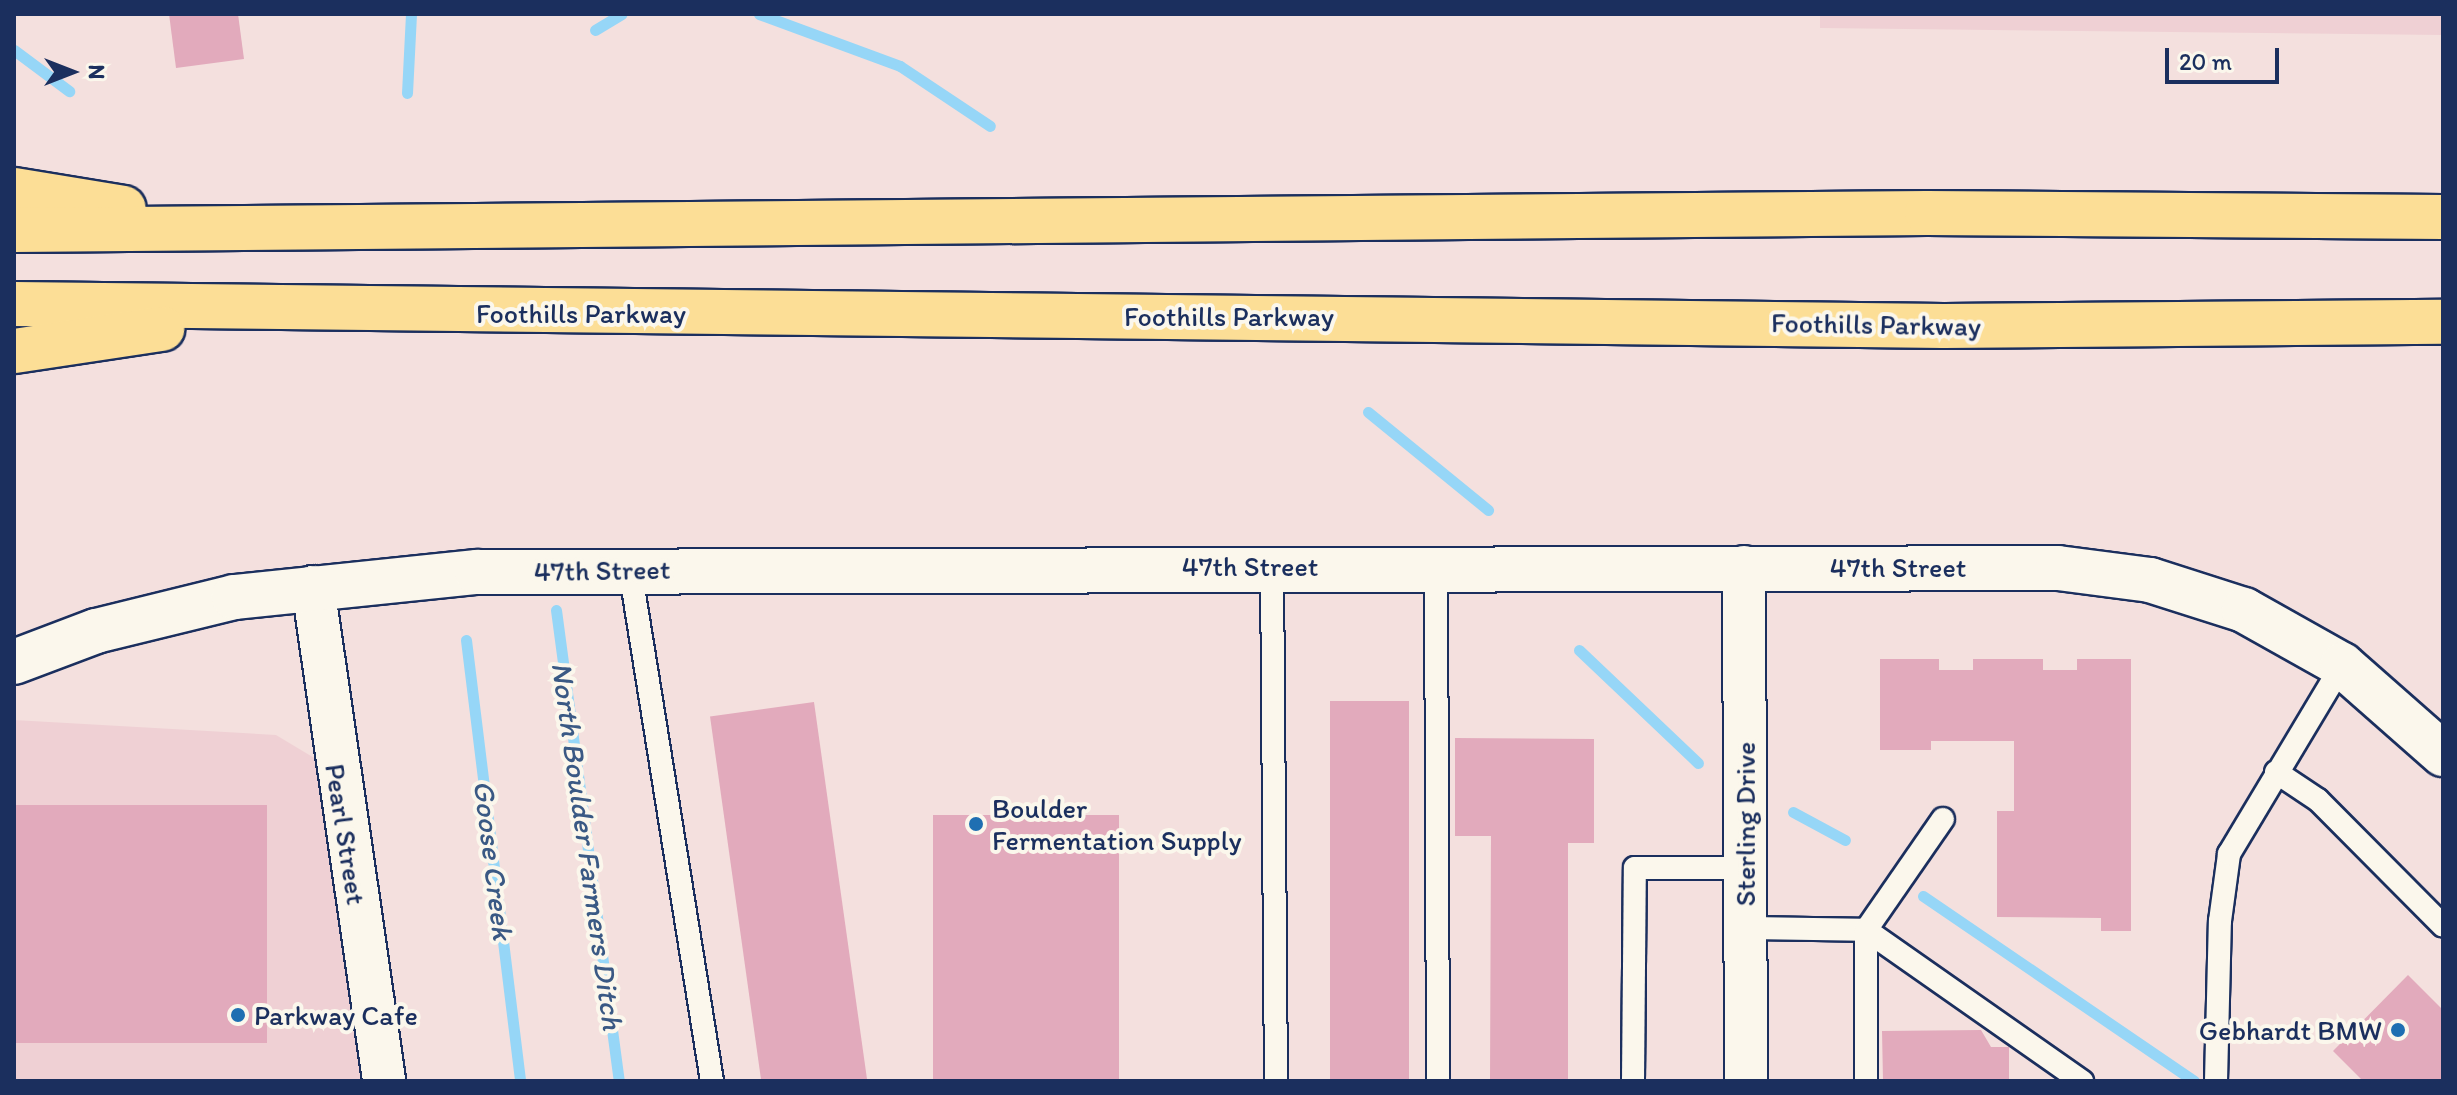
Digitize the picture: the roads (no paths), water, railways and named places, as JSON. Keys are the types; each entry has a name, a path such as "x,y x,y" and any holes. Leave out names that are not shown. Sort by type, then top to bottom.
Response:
{"highway":[{"path":"14,190 158,213 346,225"},
{"path":"14,230 346,225 1423,222 1927,213 2443,217"},
{"name":"Foothills Parkway","path":"14,304 335,310 1581,318 1959,327 2443,322"},
{"path":"14,351 335,310"}],"street":[{"name":"47th Street","path":"14,662 153,614 313,587 477,572 1272,565 2015,566 2123,575 2244,610 2342,665 2443,754"},
{"name":"Sterling Drive","path":"1744,567 1746,1081"},
{"name":"Pearl Street","path":"313,587 384,1081"}],"lane":[{"path":"1272,565 1276,1081"},
{"path":"1436,565 1438,1081"},
{"path":"630,569 712,1081"},
{"path":"2216,1073 2226,866 2276,772 2342,665"},
{"path":"2276,772 2318,800 2443,926"},
{"path":"1866,1081 1866,930 1943,819"},
{"path":"1633,1081 1635,868 1745,868"},
{"path":"1745,928 1866,930 2082,1081"}],"waterway":[{"name":"Goose Creek","path":"407,93 411,14"},
{"path":"595,30 622,14"},
{"path":"759,14 900,66 990,126"},
{"path":"14,50 69,91"},
{"path":"1368,412 1488,510"},
{"name":"North Boulder Farmers Ditch","path":"556,610 619,1081"},
{"name":"Goose Creek","path":"466,640 520,1081"},
{"path":"1579,650 1698,763"},
{"path":"1793,812 1845,840"},
{"path":"1923,896 2194,1081"}],"place":[{"name":"Boulder Fermentation Supply","path":"976,824"},
{"name":"Parkway Cafe","path":"238,1015"},
{"name":"Gebhardt BMW","path":"2398,1030"}]}
